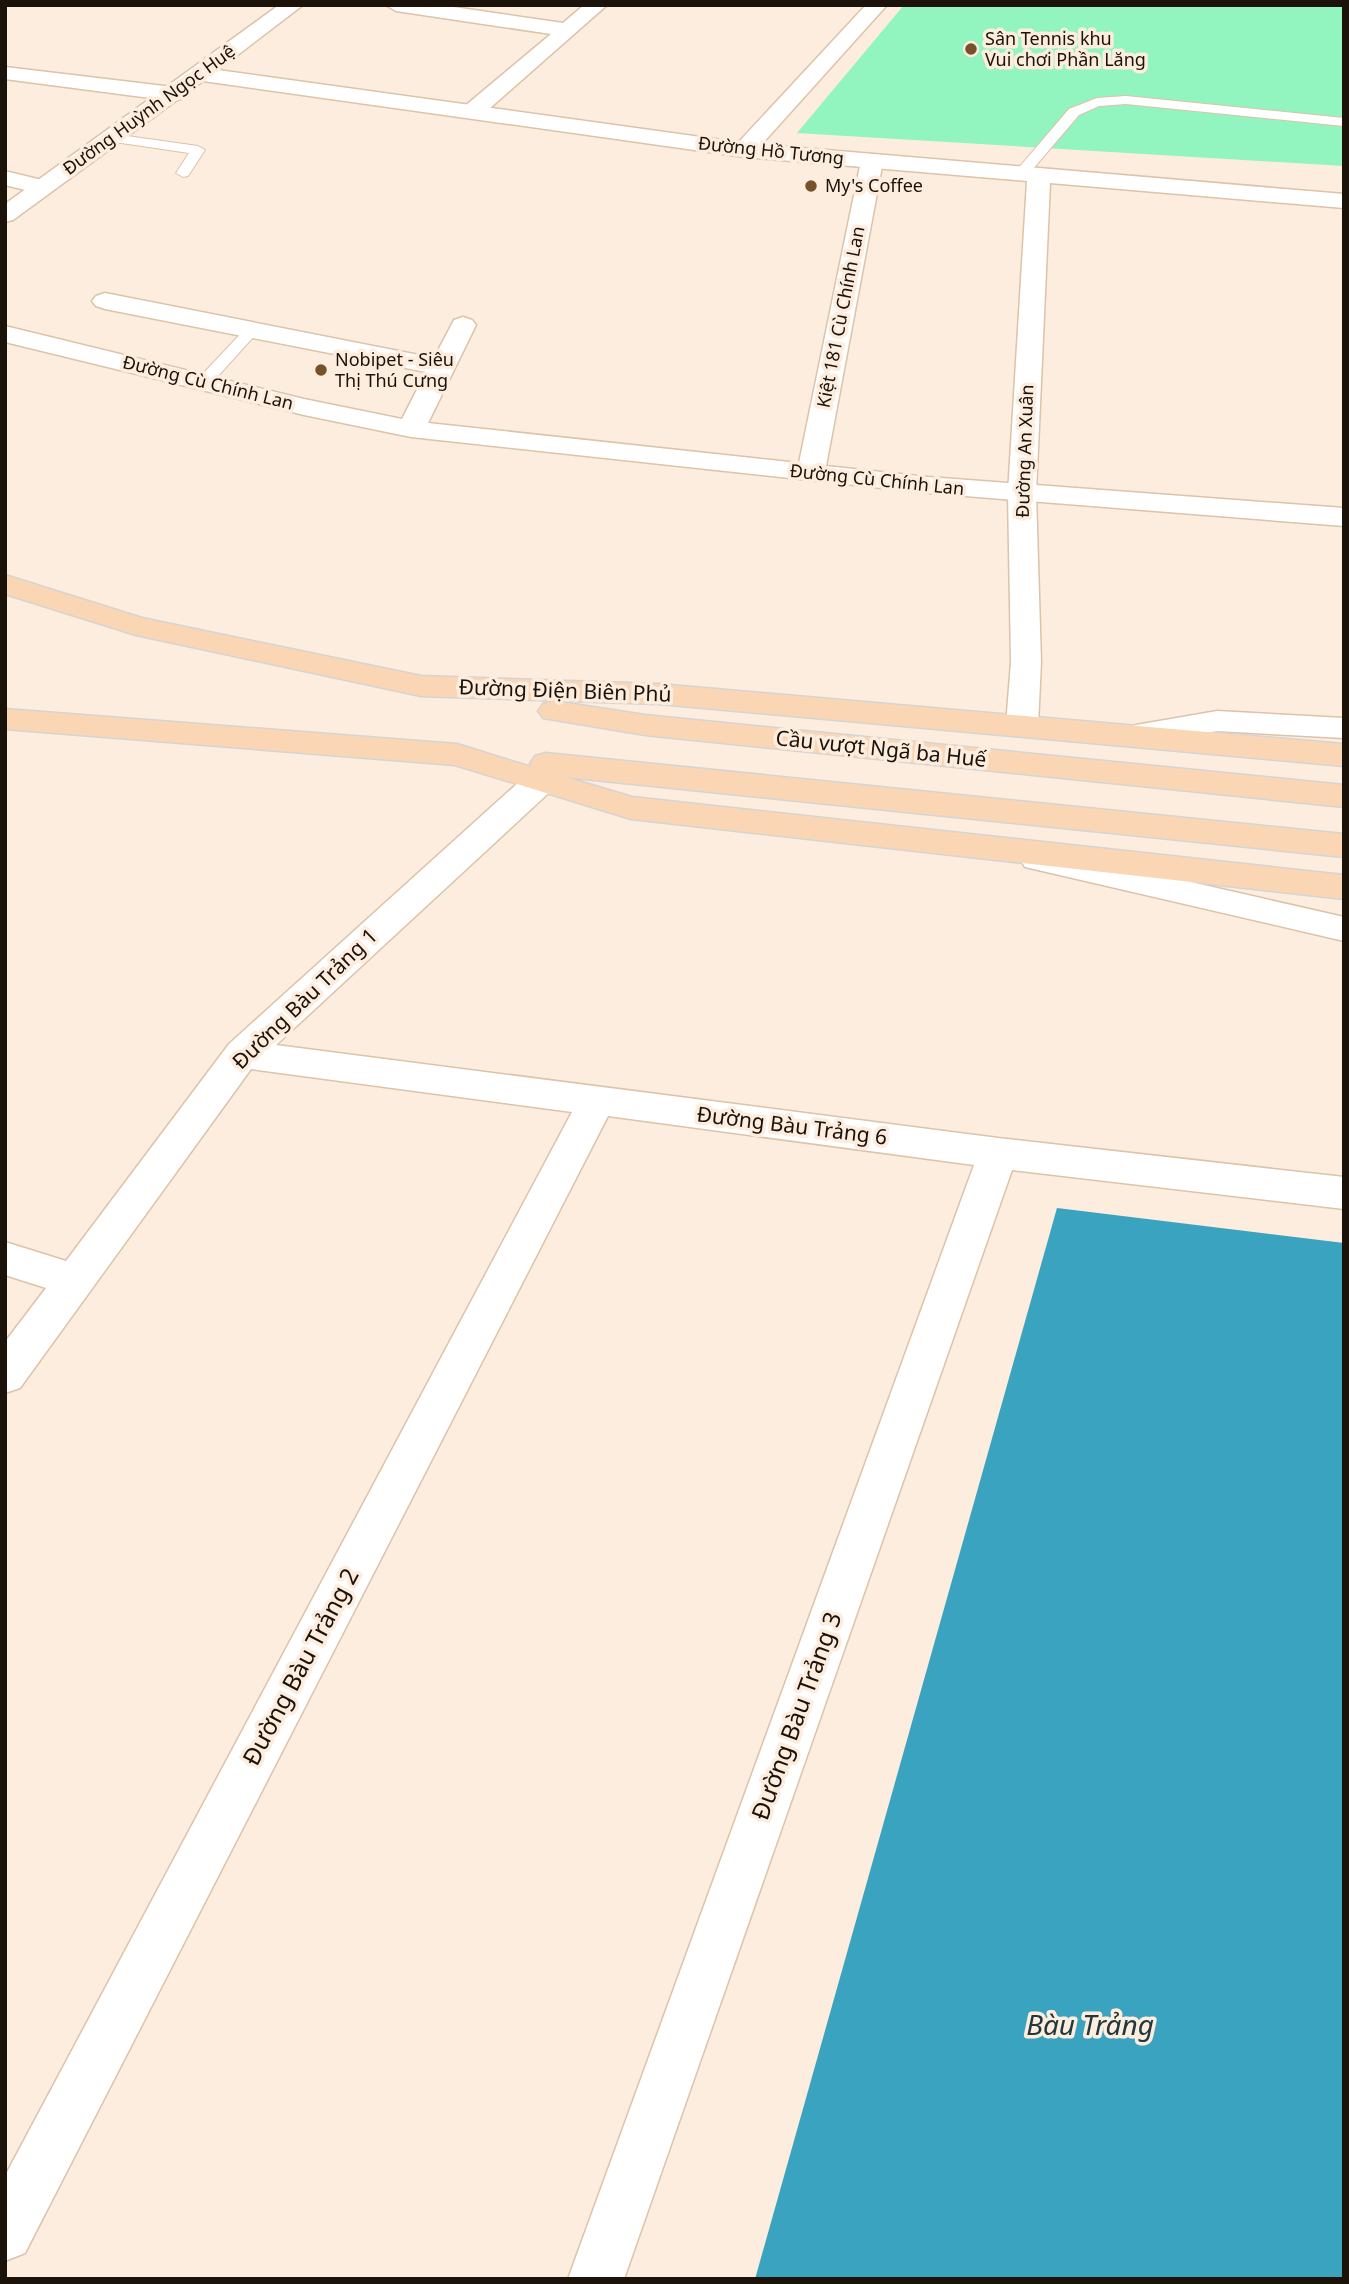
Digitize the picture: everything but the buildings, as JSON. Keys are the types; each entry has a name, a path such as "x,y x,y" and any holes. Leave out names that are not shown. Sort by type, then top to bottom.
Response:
{"main road":[{"name":"Đường Điện Biên Phủ","path":"5,584 136,626 421,686 659,694 1136,735"},
{"name":"Cầu vượt Ngã ba Huế","path":"421,686 645,725 1344,796"},
{"path":"5,719 457,755 1344,846"},
{"path":"1136,735 1344,755"},
{"path":"457,755 631,808 1344,887"}],"street":[{"name":"Đường Huỳnh Ngọc Huệ","path":"5,215 293,5"},
{"path":"396,5 568,30"},
{"path":"473,111 597,5"},
{"path":"744,150 877,5"},
{"path":"5,73 173,94"},
{"name":"Đường Hồ Tương","path":"200,74 744,150 1344,201"},
{"name":"Kiệt 181 Cù Chính Lan","path":"811,473 872,161"},
{"name":"Đường An Xuân","path":"1022,725 1026,662 1022,493 1030,175"},
{"path":"5,178 43,187"},
{"path":"105,301 442,367"},
{"path":"411,429 463,325"},
{"name":"Đường Cù Chính Lan","path":"5,334 304,407 411,429 1022,493 1344,517"},
{"path":"1136,735 1217,721 1344,728"},
{"name":"Đường Bàu Trảng 1","path":"5,1375 242,1054 542,780"},
{"path":"987,847 1344,929"},
{"name":"Đường Bàu Trảng 6","path":"242,1054 998,1153 1344,1193"},
{"name":"Đường Bàu Trảng 2","path":"5,2233 597,1101"},
{"name":"Đường Bàu Trảng 3","path":"596,2279 998,1153"},
{"path":"5,1258 75,1281"}],"lane":[{"path":"1030,175 1074,112 1097,102 1126,100 1344,122"},
{"path":"113,138 198,150 183,173"},
{"path":"204,382 251,331"}],"green space":[{"path":"904,5 1344,5 1344,166 797,133"}],"water":[{"name":"Bàu Trảng","path":"1057,1208 1344,1243 1344,2279 755,2279"}],"place":[{"name":"Sân Tennis khu Vui chơi Phần Lăng","path":"971,49"},
{"name":"My's Coffee","path":"811,186"},
{"name":"Nobipet - Siêu Thị Thú Cưng","path":"321,370"}]}
